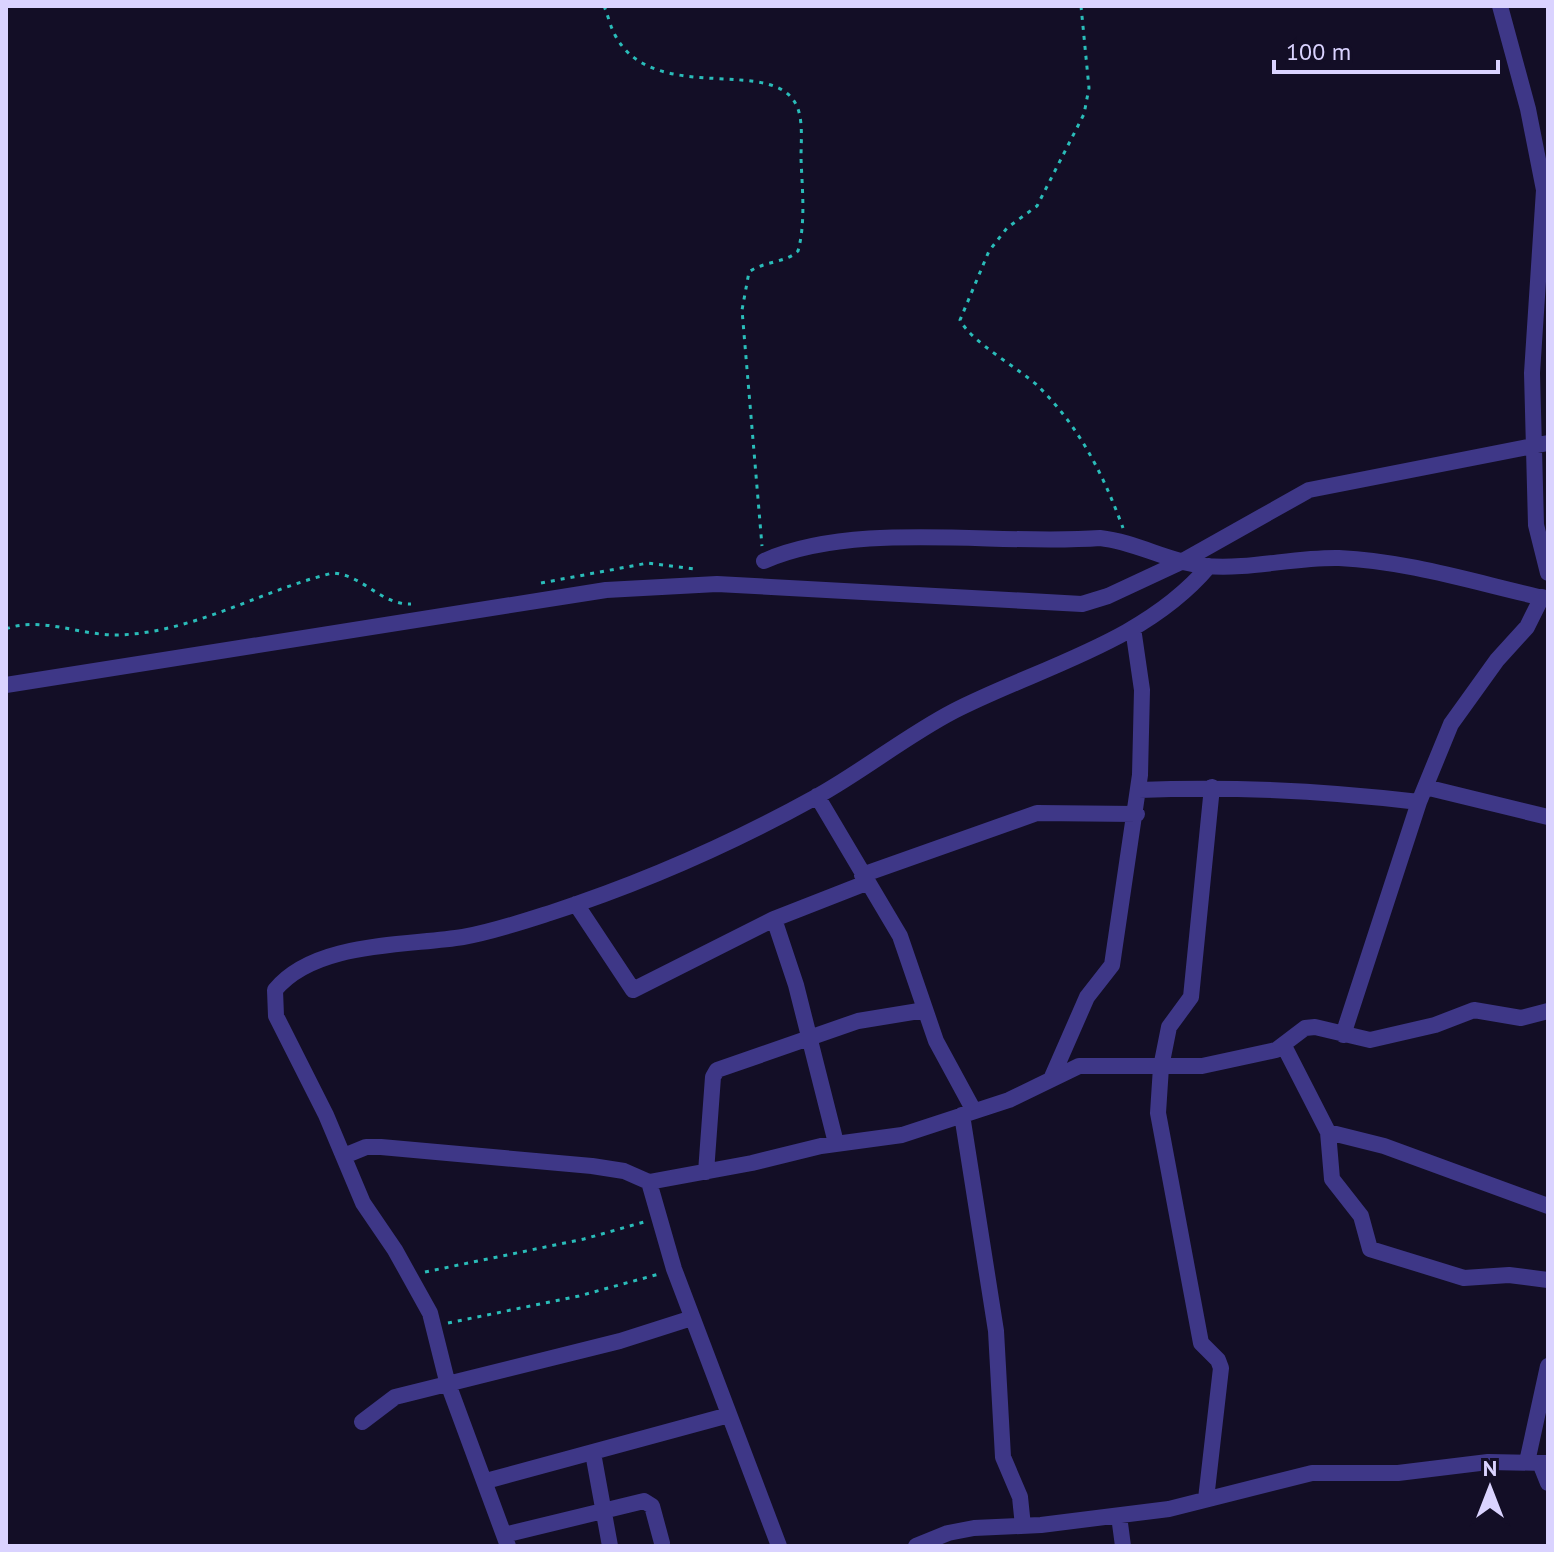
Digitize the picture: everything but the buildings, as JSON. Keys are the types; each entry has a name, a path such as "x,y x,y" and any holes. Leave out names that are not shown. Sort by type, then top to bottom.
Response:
{"street":[{"path":"1500,6 1528,109 1544,190 1533,325 1541,445 1536,525 1548,573"},
{"path":"6,685 606,590 717,584 1082,604 1108,596 1181,562 1309,490 1541,445"},
{"path":"764,561 786,552 841,540 1127,541 1181,562 1209,566 1302,558 1344,559 1404,567 1545,598 1527,627 1497,660 1451,724 1422,794 1343,1035"},
{"path":"662,1543 650,1503 644,1501 603,1510 506,1540 447,1381 433,1326 410,1276 363,1203 344,1156 276,1016 273,997 280,984 305,968 378,944 462,937 576,904 671,869 817,796 922,728 1133,628 1192,587 1209,566"},
{"path":"1052,1077 1087,997 1112,965 1139,790 1142,690 1133,628"},
{"path":"1139,790 1212,787 1422,794 1548,817"},
{"path":"1206,1499 1221,1368 1218,1360 1201,1343 1179,1214 1160,1132 1161,1067 1169,1027 1191,997 1208,857 1212,787"},
{"path":"817,796 900,936 936,1041 968,1113 996,1331 1003,1457 1020,1497 1023,1526"},
{"path":"576,904 633,990 774,919 864,879 1037,813 1137,814"},
{"path":"774,919 796,985 836,1143"},
{"path":"706,1172 713,1077 717,1070 886,1014 925,1010"},
{"path":"344,1156 366,1147 381,1147 592,1166 624,1171 649,1182 836,1143 888,1138 1009,1100 1079,1066 1161,1067 1231,1061 1284,1046 1305,1028 1370,1040 1435,1025 1474,1010 1521,1018 1548,1011"},
{"path":"1284,1046 1328,1132 1332,1179 1361,1216 1370,1249 1464,1278 1509,1275 1548,1280"},
{"path":"1328,1132 1399,1151 1548,1206"},
{"path":"649,1182 674,1269 779,1546"},
{"path":"362,1422 395,1397 447,1381 620,1341 692,1318"},
{"path":"1548,1366 1538,1463 1548,1483"},
{"path":"486,1481 729,1415"},
{"path":"593,1453 610,1546"},
{"path":"916,1546 961,1531 1119,1516 1312,1473 1398,1473 1488,1462 1538,1463"},
{"path":"1119,1516 1123,1546"}],"path":[{"path":"604,6 615,37 630,53 656,70 684,78 766,82 787,91 798,110 802,180 798,251 790,257 759,265 749,272 742,310 764,561"},
{"path":"1081,6 1089,88 1084,114 1037,206 1007,228 989,251 960,320 1038,387 1068,419 1105,480 1127,541"},
{"path":"531,586 648,563 683,565 701,571"},
{"path":"6,629 32,625 117,635 154,630 221,613 333,573 352,576 401,604 423,604"},
{"path":"410,1276 584,1239 657,1218"},
{"path":"433,1326 579,1296 674,1269"}]}
